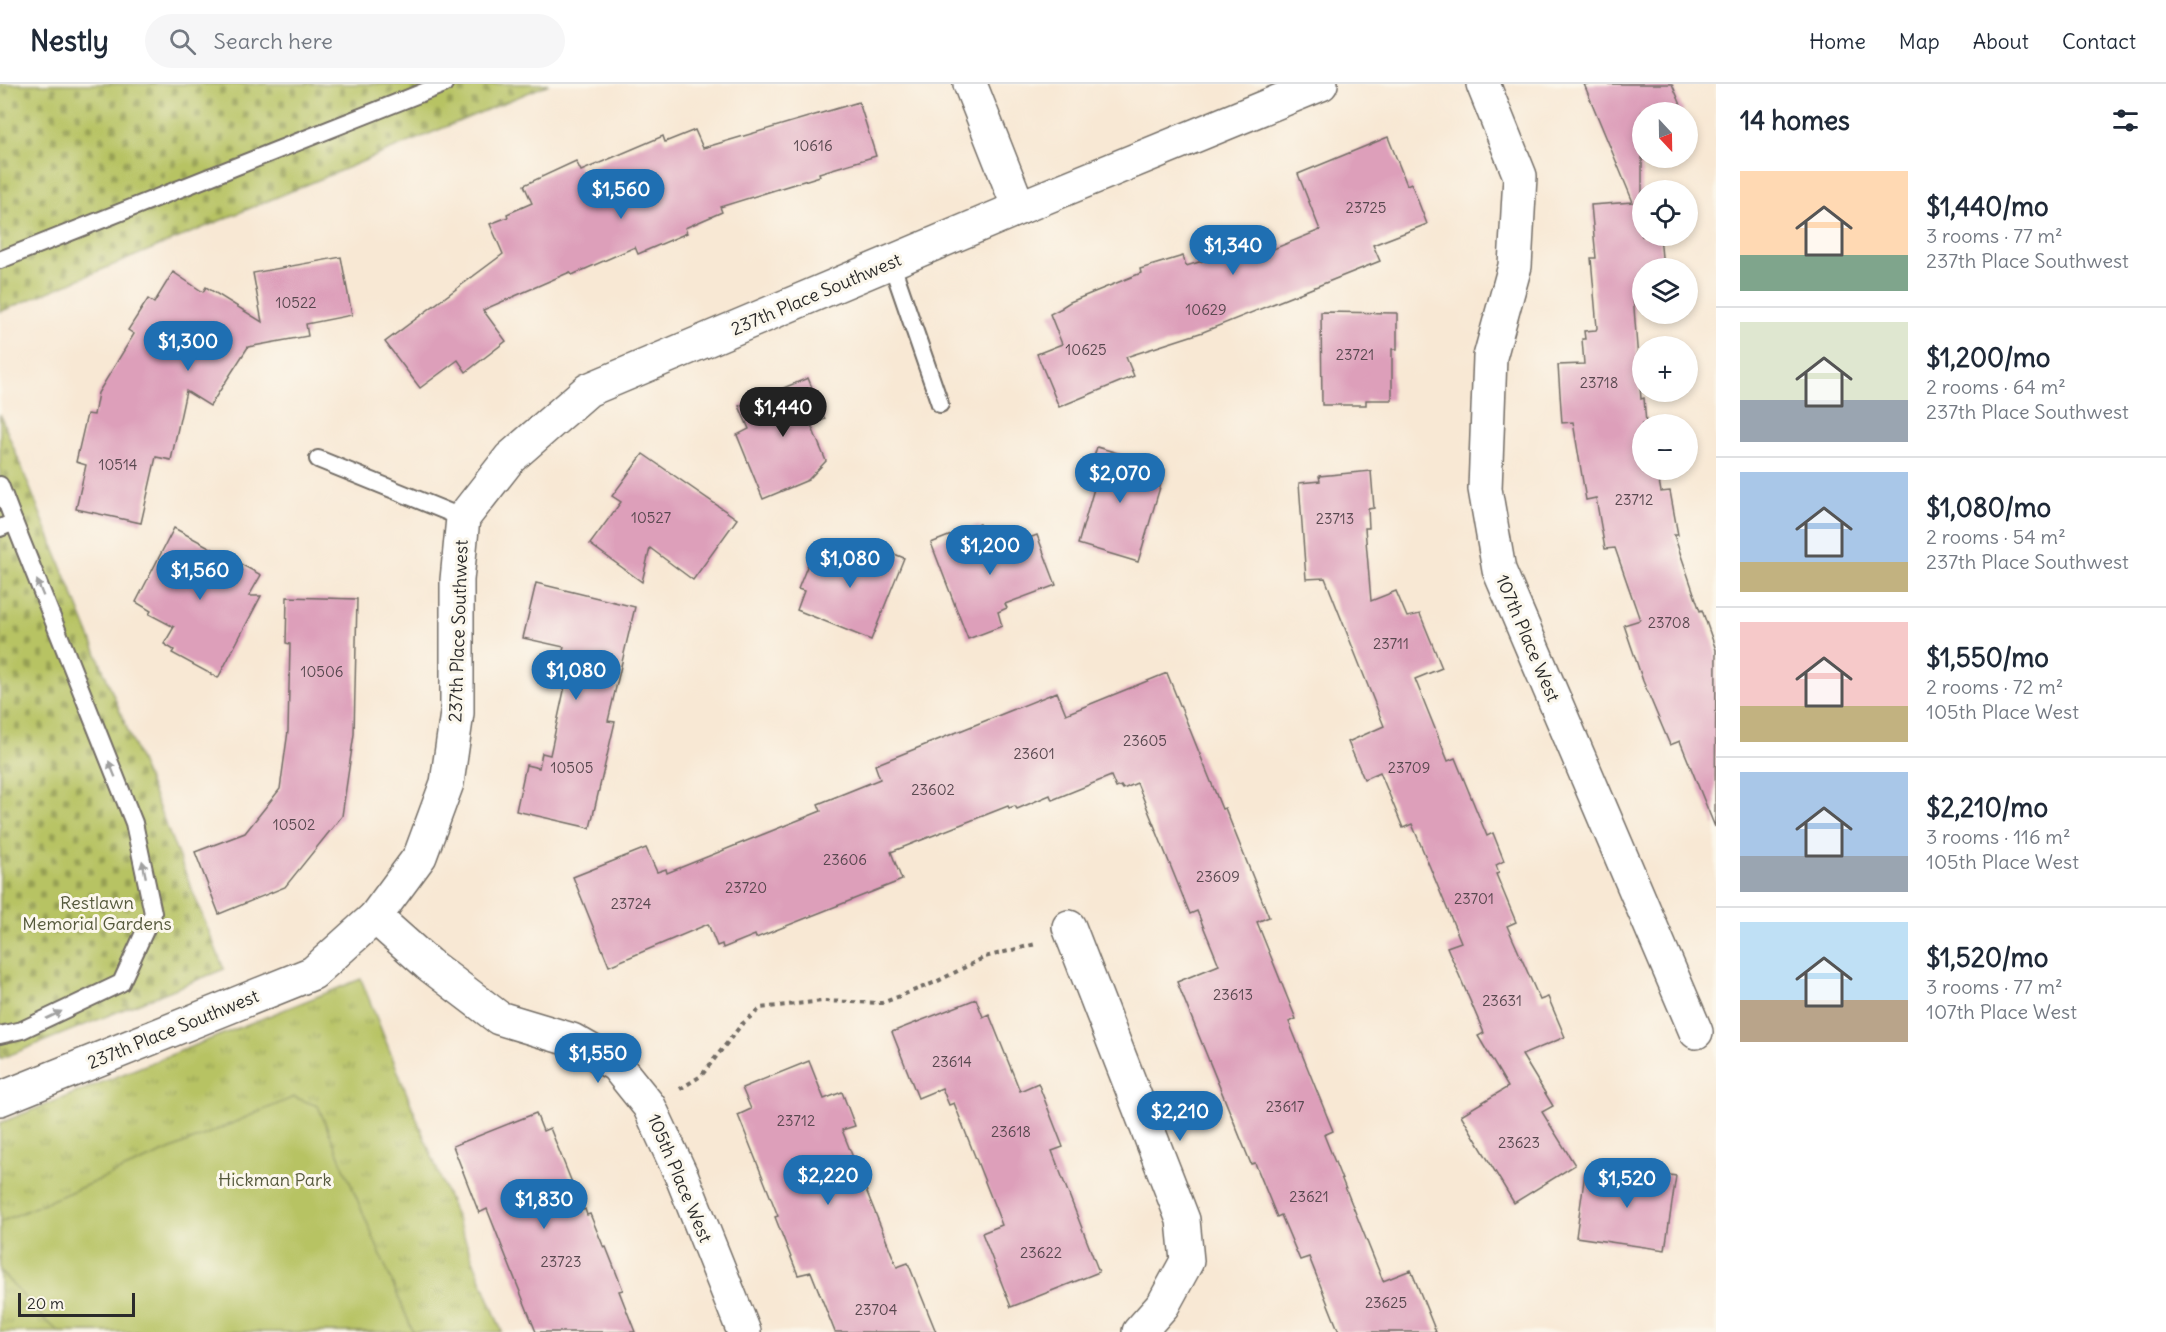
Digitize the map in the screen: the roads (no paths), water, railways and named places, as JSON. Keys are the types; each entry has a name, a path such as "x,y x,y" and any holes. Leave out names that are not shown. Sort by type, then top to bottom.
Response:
{"street":[{"path":"970,84 1019,208"},
{"name":"237th Place Southwest","path":"0,1099 313,973 375,917 420,856 447,783 457,713 457,580 463,518 510,458 588,390 1019,208 1321,84"},
{"name":"107th Place West","path":"1483,84 1520,176 1515,266 1490,357 1485,489 1499,570 1696,1032"},
{"name":"105th Place West","path":"375,917 428,964 499,1018 572,1040 616,1065 650,1106 682,1177 744,1332"},
{"path":"1070,931 1184,1221 1187,1261 1163,1305 1139,1332"}],"lane":[{"path":"0,260 444,84"},
{"path":"891,262 940,405"},
{"path":"318,459 463,518"},
{"path":"0,485 7,525 134,823 153,913 121,983 22,1030 0,1035"}],"park label":[{"name":"Restlawn Memorial Gardens","path":"97,912"},
{"name":"Hickman Park","path":"275,1179"}]}
